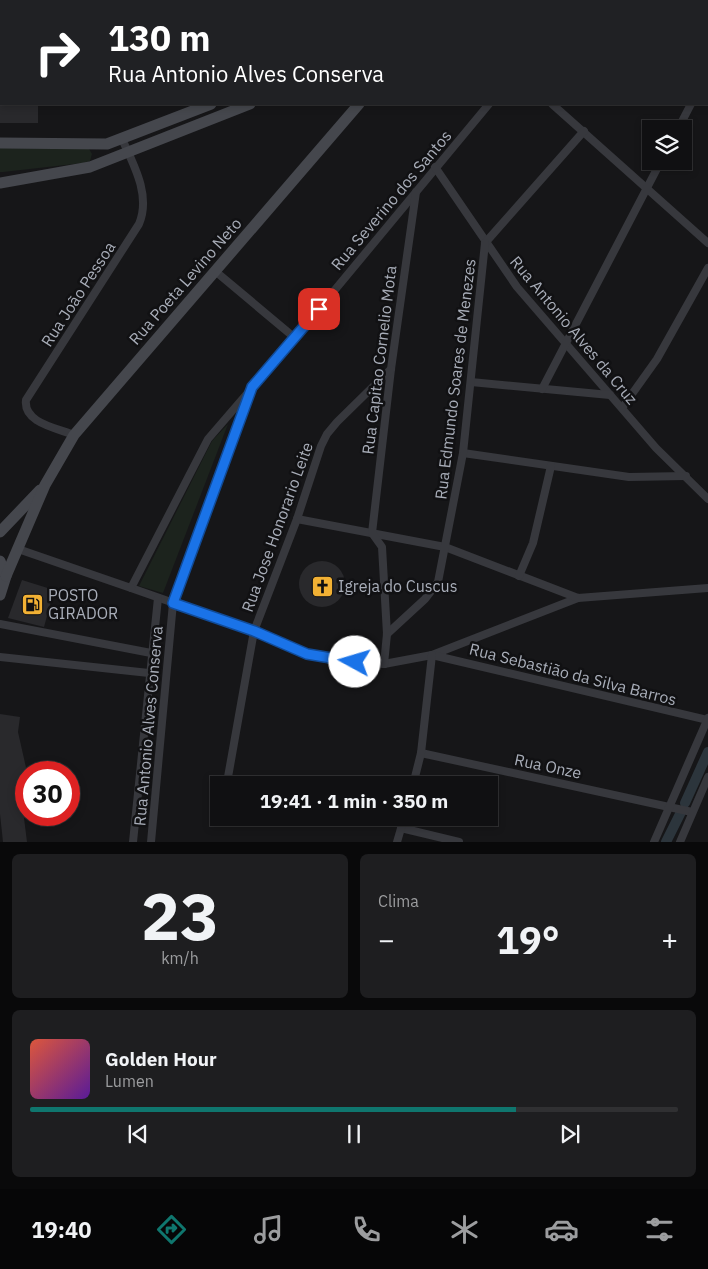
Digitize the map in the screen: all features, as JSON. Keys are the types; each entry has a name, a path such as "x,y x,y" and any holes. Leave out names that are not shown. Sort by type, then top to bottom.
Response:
{"main road":[{"path":"0,143 107,144 208,105 209,120"},
{"path":"0,184 90,167 247,105"},
{"name":"Rua Poeta Levino Neto","path":"0,599 3,586 44,485 74,434 357,105"},
{"path":"176,117 179,131"},
{"name":"Rua Poeta Levino Neto","path":"0,532 44,485"},
{"path":"0,561 3,586"}],"street":[{"name":"Rua Severino dos Santos","path":"131,588 208,439 295,338 488,105"},
{"path":"553,105 708,243"},
{"path":"683,120 690,105"},
{"path":"485,243 584,131"},
{"name":"Rua João Pessoa","path":"74,434 32,418 26,410 26,400 143,215 144,194 122,139"},
{"name":"Rua Antonio Alves da Cruz","path":"436,167 485,243 517,287 656,448 708,499"},
{"path":"542,389 656,170"},
{"name":"Rua Capitao Cornelio Mota","path":"372,533 391,369 416,190"},
{"name":"Rua Edmundo Soares de Menezes","path":"387,634 425,599 438,582 463,453 485,243"},
{"path":"622,408 657,359 708,268"},
{"path":"215,271 295,338"},
{"name":"Rua Jose Honorario Leite","path":"228,776 254,631 327,434 376,381 391,369"},
{"path":"471,382 610,395"},
{"name":"Rua Antonio Alves Conserva","path":"151,842 173,603 252,387"},
{"path":"463,453 629,477 686,476"},
{"path":"519,576 533,543 551,466"},
{"path":"297,519 445,547 578,598"},
{"path":"372,533 382,547 387,634 384,664"},
{"path":"18,549 254,631 307,654 340,662 384,664 432,655 578,598 708,588"},
{"path":"133,842 158,598"},
{"path":"0,624 151,653"},
{"path":"415,776 421,753 432,655"},
{"name":"Rua Sebastião da Silva Barros","path":"432,655 708,719"},
{"path":"0,657 149,673"},
{"path":"654,842 673,806 708,719"},
{"name":"Rua Onze","path":"421,753 690,811"},
{"path":"680,842 690,811 708,777"},
{"path":"396,842 401,828 459,842"}],"shaded area":[{"path":"0,148 89,149 92,154 90,161 83,163 0,172"},
{"path":"228,424 163,593 139,586 212,441"}],"building":[{"path":"0,105 38,105 38,123 0,123"},
{"path":"318,561 326,561 335,565 341,571 345,584 341,597 335,603 326,607 318,607 309,603 303,597 299,588 299,580 303,571 309,565"},
{"name":"POSTO GIRADOR","path":"22,580 54,590 44,627 8,618"},
{"path":"0,714 20,717 18,732 25,761 15,761 15,826 25,826 27,842 3,842 0,814"}],"waterway":[{"path":"685,803 708,752"},
{"path":"666,842 681,812"}],"place":[{"name":"Igreja do Cuscus","path":"322,586"},
{"name":"POSTO GIRADOR","path":"32,604"}],"route":[{"path":"319,309 252,387 173,603 254,631 307,654 340,662 355,662"}]}
